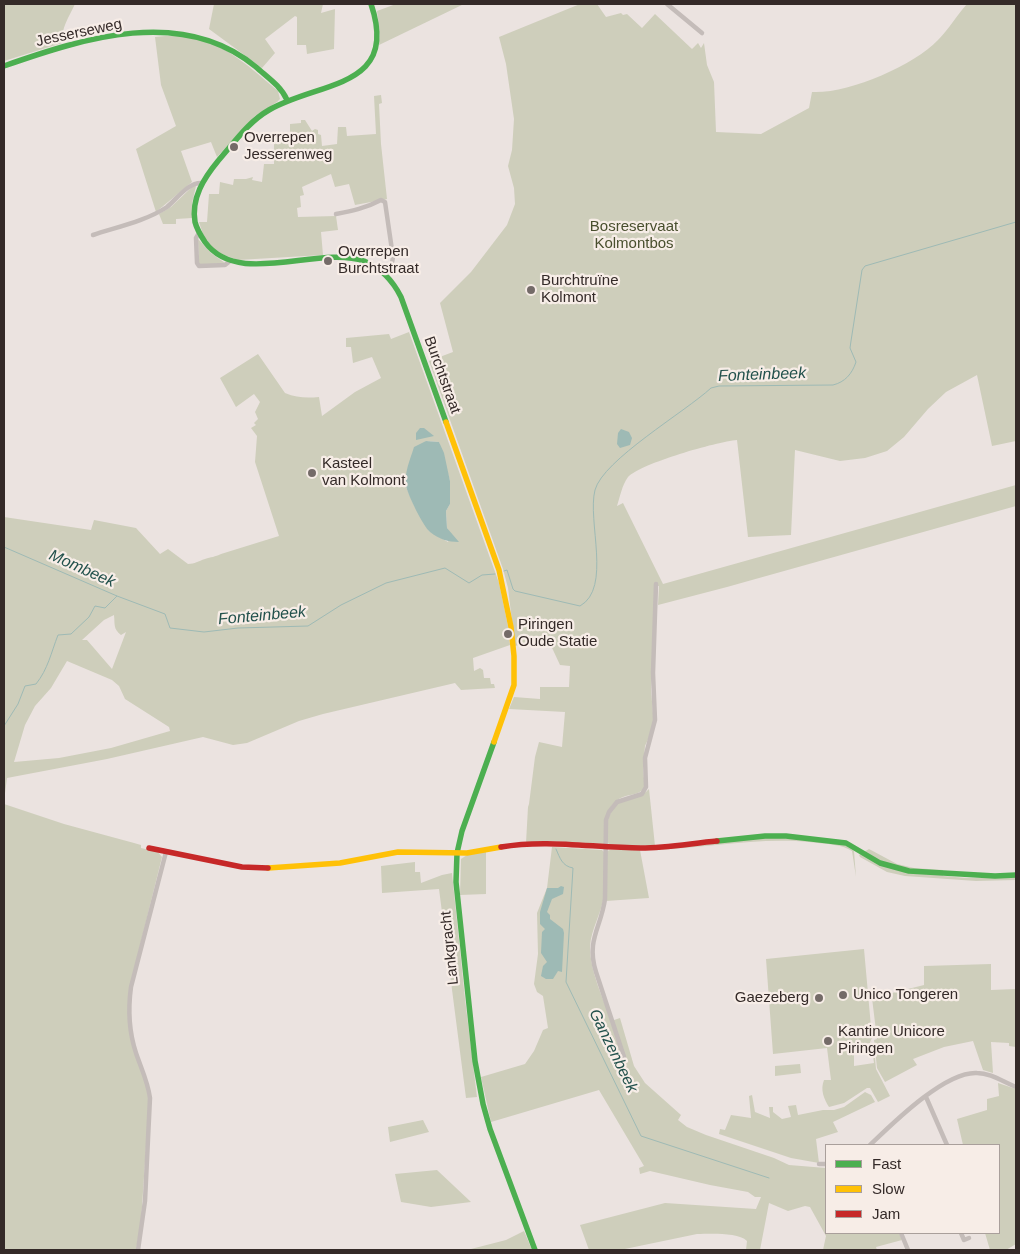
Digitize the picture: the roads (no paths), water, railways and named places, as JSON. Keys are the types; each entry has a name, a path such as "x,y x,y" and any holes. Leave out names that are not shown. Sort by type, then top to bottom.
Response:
{"street":[{"name":"Burchtstraat","path":"371,4 378,35 371,58 363,71 331,87 288,100 255,120 207,174 202,183 195,206 195,218 199,233 212,251 230,261 246,264 344,258 363,261 384,273 393,283 401,297 490,543 502,582 512,642"},
{"path":"667,4 702,33"},
{"name":"Jesserseweg","path":"4,66 64,46 112,36 164,32 184,33 211,40 234,51 283,91 288,100"},
{"name":"Burchtstraat","path":"94,235 162,210 194,183 202,183"},
{"path":"336,214 370,206 381,200 385,202 393,257 392,263 384,273"},
{"name":"Burchtstraat","path":"199,233 196,238 197,263 199,266 225,265 230,261"},
{"path":"624,1057 592,961 594,934 605,899 606,820 609,812 617,802 642,794 646,787 644,758 655,720 653,673 656,584"},
{"name":"Lankgracht","path":"512,642 515,673 512,694 462,831 457,853 456,876 475,1061 480,1089 490,1129 535,1250"},
{"path":"149,848 242,867 258,868 340,863 398,852 457,853 507,846 533,845 643,848 765,836 786,836 846,843 880,863 910,871 995,876 1016,875"},
{"path":"138,1250 145,1201 150,1098 133,1041 129,1001 166,852"},
{"path":"871,1144 898,1118 953,1079 979,1073 998,1078 1016,1086"},
{"path":"926,1097 947,1144"},
{"path":"819,1164 825,1164"},
{"path":"901,1234 908,1250"},
{"path":"961,1234 964,1240 970,1238"}],"water":[{"path":"420,428 424,428 434,436 416,440 416,433"},
{"path":"621,429 629,432 632,438 630,445 620,448 617,444 618,433"},
{"path":"426,441 439,442 444,453 450,481 450,504 446,511 447,528 459,542 444,540 427,529 407,490 406,476 414,447"},
{"path":"564,887 563,894 552,899 547,912 550,915 550,919 563,929 564,933 562,972 558,971 553,979 546,979 541,976 543,966 547,962 541,953 542,932 545,929 540,924 540,912 547,888 558,888"}],"waterway":[{"name":"Fonteinbeek","path":"504,571 507,570 515,591 580,606 590,597 595,585 597,570 593,503 595,490 601,478 628,451 711,388 719,386 833,385 841,382 850,374 856,362 850,348 862,270 865,266 1016,222"},
{"name":"Mombeek","path":"4,547 117,596 105,608 95,606 89,617 71,634 58,635 40,678 36,684 25,686 18,704 4,726"},
{"name":"Fonteinbeek","path":"117,596 165,614 170,628 204,632 238,628 308,626 341,605 386,583 445,568 469,583 482,575 495,574"},
{"name":"Ganzenbeek","path":"556,849 564,863 573,868 566,982 641,1136 769,1178"}],"place":[{"name":"Overrepen Jesserenweg","path":"234,147"},
{"name":"Overrepen Burchtstraat","path":"328,261"},
{"name":"Burchtruïne Kolmont","path":"531,290"},
{"name":"Kasteel van Kolmont","path":"312,473"},
{"name":"Piringen Oude Statie","path":"508,634"},
{"name":"Unico Tongeren","path":"843,995"},
{"name":"Gaezeberg","path":"819,998"},
{"name":"Kantine Unicore Piringen","path":"828,1041"}],"park label":[{"name":"Bosreservaat Kolmontbos","path":"634,236"}]}
